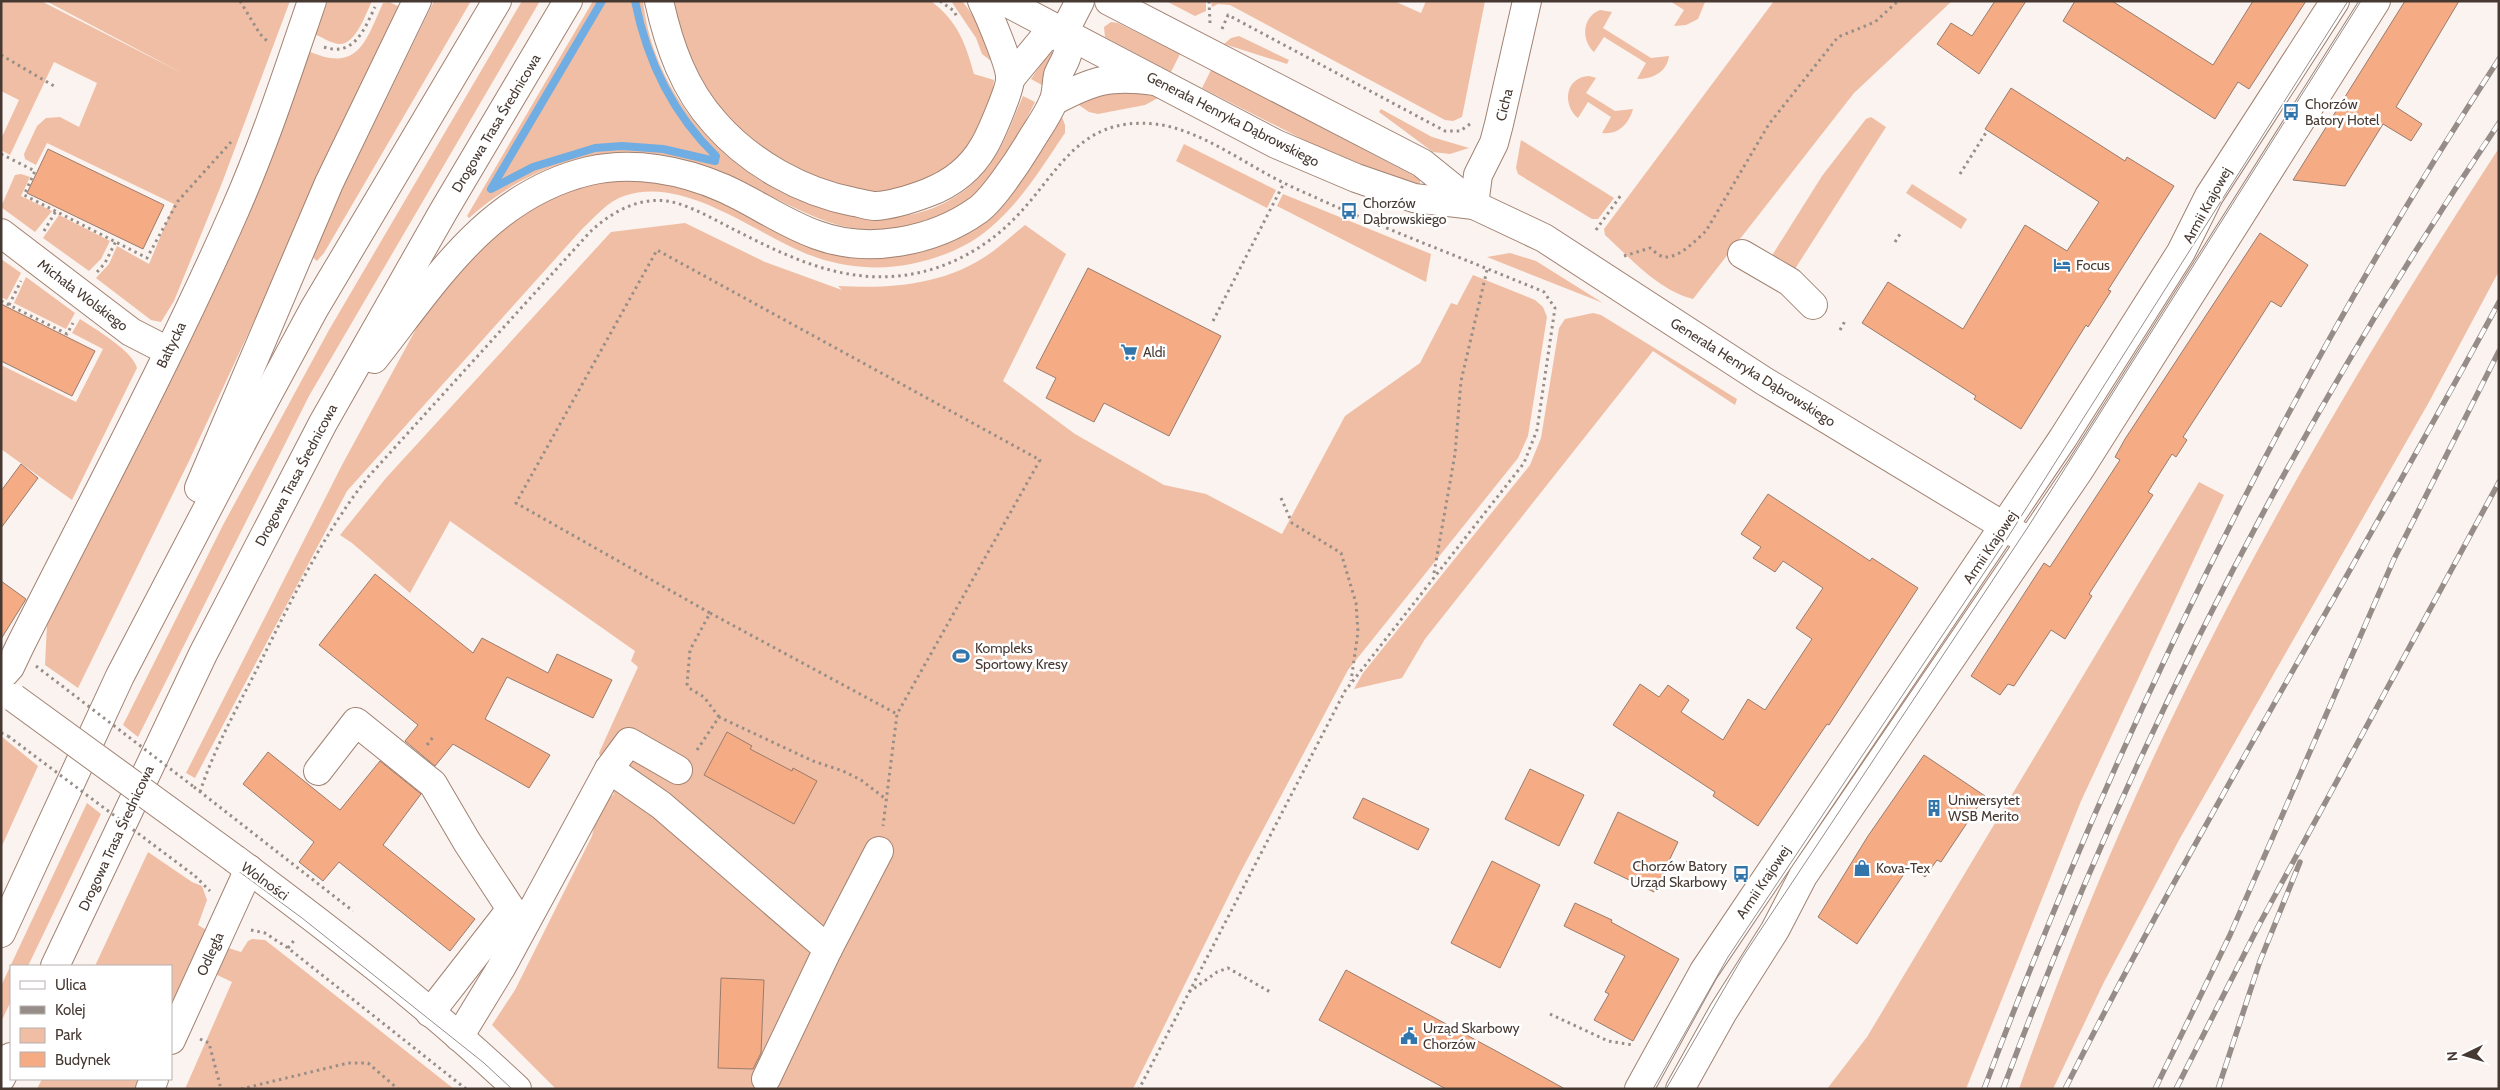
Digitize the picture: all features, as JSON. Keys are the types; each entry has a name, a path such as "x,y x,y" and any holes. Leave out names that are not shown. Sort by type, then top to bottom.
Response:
{"street":[{"name":"Bałtycka","path":"5,688 17,653 168,351 235,209 258,152 312,1"},
{"path":"1,933 120,676 329,183 417,1"},
{"path":"120,676 314,309 497,1"},
{"name":"Drogowa Trasa Średnicowa","path":"55,965 203,654 323,423 442,212 568,1"},
{"path":"659,1 667,38 679,67 694,94 714,122 736,144 792,181 847,201 875,206 908,200 937,189 966,171 990,135 1010,79 1044,38 1064,32"},
{"path":"982,1 1010,79"},
{"name":"Generała Henryka Dąbrowskiego","path":"1004,1 1276,144 1356,178 1414,198 1474,205"},
{"path":"323,423 469,240 500,213 532,193 558,181 591,170 648,168 684,173 724,188 766,212 818,236 855,244 889,243 924,237 952,226 980,209 1018,162 1054,101 1058,75 1068,50 1064,32 1080,1"},
{"name":"Generała Henryka Dąbrowskiego","path":"1108,1 1422,163 1474,205 1544,238 1764,381 2030,542"},
{"name":"Cicha","path":"1474,205 1478,175 1494,143 1499,124 1527,1"},
{"name":"Armii Krajowej","path":"1646,1086 1696,985 2004,526 2181,252 2218,182 2335,1"},
{"path":"1680,1089 1729,1002 1775,930 1802,876 1959,643 2080,469 2376,1"},
{"path":"2310,40 2341,57"},
{"path":"1054,101 1085,85 1107,79 1120,77 1156,81"},
{"path":"2218,182 2250,200"},
{"name":"Michała Wolskiego","path":"1,233 131,332 168,351"},
{"path":"1742,254 1790,282 1814,305"},
{"name":"Wolności","path":"5,688 308,912 459,1037 517,1089"},
{"path":"318,771 356,722 433,784 467,842 511,909 430,1013"},
{"path":"459,1037 501,968 609,769 629,742 678,770"},
{"path":"609,769 661,805 828,949"},
{"path":"766,1079 828,949 879,851"},
{"name":"Odległa","path":"174,1034 242,864"},
{"path":"1719,949 1753,962"},
{"path":"1696,985 1729,1002"},
{"path":"1,1078 10,1060"}],"path":[{"path":"240,1 260,34 274,48"},
{"path":"1209,1 1210,24"},
{"path":"1621,257 1650,248 1661,256 1668,256 1680,252 1706,231 1769,124 1838,37 1875,22 1898,1"},
{"path":"318,45 332,50 350,47 358,40 375,7"},
{"path":"1221,31 1228,15 1445,131 1465,130"},
{"path":"1,55 54,86"},
{"path":"200,792 208,769 251,680 326,536 346,505 369,476 590,232 613,213 646,202 665,201 700,212 775,250 813,266 855,276 899,276 944,265 982,246 1015,218 1057,165 1075,148 1095,136 1125,125 1154,124 1182,131 1284,183 1544,292 1555,308 1537,430 1524,462 1344,691 1138,1089"},
{"path":"1960,174 1987,131"},
{"path":"1,154 35,171 24,195 147,258 178,200 236,137"},
{"path":"1213,321 1284,183"},
{"path":"1596,230 1621,195"},
{"path":"51,222 56,211"},
{"path":"1895,242 1902,231"},
{"path":"105,263 116,241"},
{"path":"879,851 888,800 897,714 1040,460 657,250 516,503 710,613 897,714"},
{"path":"1434,576 1443,535 1455,454 1461,381 1488,269"},
{"path":"9,304 21,280"},
{"path":"1,301 67,334 74,320"},
{"path":"1840,330 1845,321"},
{"path":"1281,498 1292,523 1341,553 1356,603 1358,632 1351,682"},
{"path":"710,613 690,650 687,684 689,688 704,697 719,717 813,761 843,771 861,780 888,800"},
{"path":"36,666 330,892"},
{"path":"678,770 683,770 719,717"},
{"path":"1,733 8,736 194,876"},
{"path":"1680,864 1688,862"},
{"path":"1676,874 1679,881"},
{"path":"248,930 265,933 288,948 466,1089"},
{"path":"288,948 294,941"},
{"path":"1188,993 1217,972 1228,968 1272,993"},
{"path":"1550,1014 1608,1041 1618,1044 1638,1045"},
{"path":"174,1034 209,1043 221,1089"},
{"path":"241,1089 348,1063 368,1063 398,1089"}],"green space":[{"path":"1,1 41,1 184,74 46,1 290,1 222,183 174,301 161,322 151,320 96,278 109,264 117,246 149,264 174,204 47,143 36,165 25,159 24,154 37,126 46,118 60,117 79,127 97,83 54,62 10,155 1,150 1,139 19,100 1,91"},
{"path":"328,1 372,1 356,34 346,43 334,43 314,34"},
{"path":"434,1 471,1 324,253 317,261 310,255"},
{"path":"522,1 540,1 309,396 138,737 123,725 223,525 329,330"},
{"path":"593,1 643,1 651,41 666,78 688,113 714,144 745,170 780,191 818,207 857,216 887,218 902,216 931,209 958,195 980,177 988,167 1002,144 1023,96 1035,102 1013,144 986,182 951,211 909,227 887,230 864,230 842,226 801,211 728,176 691,162 643,153 616,153 589,157 537,173 490,201 469,218 467,216"},
{"path":"667,1 931,1 948,17 959,33 964,42 974,74 994,80 990,112 966,156 911,190 872,193 836,187 761,152 704,93"},
{"path":"951,1 962,1 972,15 984,37 991,61 982,54 976,38"},
{"path":"1166,1 1206,1 1206,11 1195,16"},
{"path":"1211,1 1394,1 1421,13 1426,1 1485,1 1462,117 1453,121 1445,120 1230,5 1218,4 1212,7"},
{"path":"1670,1 1705,2 1698,19 1686,25 1674,26 1684,10"},
{"path":"1774,1 1952,1 1854,93 1693,299 1680,295 1656,281 1605,235 1604,229"},
{"path":"389,2 400,7 189,461 78,688 45,665 47,625 163,390 308,51 325,57 338,58 349,56 365,42 383,3"},
{"path":"1600,10 1612,12 1603,28 1651,58 1669,56 1668,62 1658,74 1648,78 1637,79 1646,63 1604,37 1594,52 1587,41 1585,29 1590,18"},
{"path":"1111,22 1118,23 1180,54 1171,72 1105,37 1104,27"},
{"path":"1239,36 1289,60 1287,64 1224,44 1231,38"},
{"path":"1050,51 1055,54 1042,85 1031,79"},
{"path":"1211,70 1420,179 1420,184 1390,176 1312,144 1202,88"},
{"path":"1589,76 1596,78 1586,93 1615,111 1633,109 1626,124 1618,130 1602,133 1611,117 1588,102 1578,118 1573,113 1568,99 1571,86 1575,81"},
{"path":"1111,89 1150,94 1158,98 1145,105 1098,114 1089,112 1076,103"},
{"path":"1381,109 1432,137 1469,148 1450,154 1433,152 1379,112"},
{"path":"1062,117 1065,133 1012,207 1001,218 981,235 963,246 932,259 911,264 888,267 864,267 818,258 723,212 698,201 673,194 648,192 624,196 607,206 583,228 347,491 195,778 186,773 342,465 422,318 493,230 583,182 653,178 907,253 1033,160"},
{"path":"1871,117 1886,127 1793,272 1773,259 1773,254 1822,176 1866,119"},
{"path":"1521,140 1614,198 1598,219 1592,219 1518,174 1516,168"},
{"path":"1184,144 1276,190 1267,208 1176,161"},
{"path":"2499,148 2499,271 2429,402 2179,840 2103,984 2053,1089 2019,1089 2059,980 2102,873 2149,767 2199,663 2268,531 2342,401 2419,273"},
{"path":"21,174 30,177 21,196 52,211 35,232 1,207 15,175"},
{"path":"1912,184 1967,219 1961,229 1906,193"},
{"path":"1283,194 1431,254 1426,282 1277,206"},
{"path":"59,215 110,241 101,259 89,271 43,238"},
{"name":"Kompleks Sportowy Kresy","path":"685,223 765,262 842,290 838,286 878,287 898,285 937,278 956,272 992,252 1025,225 1066,254 1003,381 1075,434 1164,485 1206,494 1282,534 1345,416 1420,363 1451,303 1457,305 1473,275 1535,300 1543,307 1547,317 1528,436 1518,458 1348,670 1240,873 1133,1089 556,1089 492,1025 515,990 592,836 599,806 614,794 599,753 638,667 631,661 635,651 450,521 410,593 340,535 386,478 611,232"},
{"path":"1510,253 1536,261 1603,303 1487,257"},
{"path":"1,259 21,273 7,300 1,297"},
{"path":"26,277 75,313 66,329 14,303"},
{"path":"1593,313 1601,315 1737,399 1735,405 1653,351 1425,639 1402,678 1354,689 1363,673 1530,465 1541,438 1559,328 1565,319"},
{"path":"80,319 104,334 121,348 134,361 137,368 72,500 1,449 1,365 76,402 103,349 72,333"},
{"path":"2199,482 2224,495 2081,801 1966,1089 1827,1089 1867,1037"},
{"path":"1,736 38,766 1,848"},
{"path":"87,803 101,814 28,965 11,965"},
{"path":"148,852 192,882 202,886 207,900 198,925 208,931 172,1013 172,965 95,965"},
{"path":"252,939 265,940 454,1089 185,1089 232,982 213,973 225,947 241,952 248,941"},
{"path":"10,967 10,1003 1,1022 1,986"},
{"path":"42,1080 143,1080 139,1089 37,1089"}],"building":[{"path":"1995,1 2026,1 1979,74 1937,44 1951,23 1972,36"},
{"path":"2075,1 2112,1 2213,65 2253,1 2306,1 2249,89 2238,82 2215,119 2063,21"},
{"path":"2405,1 2459,1 2396,107 2422,124 2411,141 2383,124 2345,186 2293,180"},
{"name":"Focus","path":"2011,88 2125,161 2127,157 2174,186 2108,290 2111,291 2088,327 2086,325 2021,429 1974,399 1976,396 1862,323 1888,282 1963,329 2025,225 2067,251 2099,202 1985,129"},
{"path":"48,149 164,205 143,249 27,193"},
{"path":"2260,233 2308,265 2281,307 2271,301 2183,437 2187,440 2176,457 2172,454 2148,492 2153,495 2089,594 2092,596 2065,639 2051,630 2014,686 2008,684 2000,695 1971,676 2044,563 2050,567 2120,460 2115,457 2125,439"},
{"name":"Aldi","path":"1088,268 1221,336 1169,436 1104,403 1094,422 1046,398 1056,378 1036,368"},
{"path":"1,304 95,351 72,396 1,361"},
{"path":"21,464 38,478 1,528 1,491"},
{"path":"1768,494 1870,561 1872,558 1918,588 1829,725 1827,724 1758,826 1713,796 1715,792 1613,725 1640,684 1659,697 1668,685 1689,700 1681,712 1723,740 1748,699 1765,710 1812,639 1796,628 1823,588 1783,561 1775,572 1753,558 1761,547 1741,534"},
{"path":"375,574 473,653 482,638 548,673 557,654 612,680 593,718 507,677 485,719 550,755 529,788 453,744 435,766 405,741 418,725 319,645"},
{"path":"1,581 26,599 1,639"},
{"path":"727,732 752,746 750,749 792,771 793,768 817,781 794,824 704,775"},
{"path":"268,752 340,810 380,761 421,794 383,845 475,919 450,951 339,862 323,881 299,862 314,842 243,784"},
{"name":"Uniwersytet WSB Merito","path":"1924,755 1985,796 1941,862 1937,860 1925,877 1910,865 1857,944 1818,917 1868,836"},
{"path":"1530,769 1584,795 1559,846 1505,819"},
{"path":"1363,798 1429,829 1418,850 1353,818"},
{"path":"1618,812 1678,842 1654,892 1594,863"},
{"path":"1492,861 1540,885 1500,968 1451,943"},
{"path":"1575,903 1612,920 1611,922 1679,959 1633,1041 1594,1020 1609,994 1605,992 1625,956 1564,926"},
{"name":"Urząd Skarbowy Chorzów","path":"1346,970 1565,1089 1446,1089 1319,1020"},
{"path":"721,978 764,980 761,1053 753,1069 718,1068"}],"waterway":[{"path":"602,1 491,189 533,167 595,148 622,146 663,149 715,161 716,156 686,122 664,85 654,65 635,1"}],"tram line":[{"path":"1653,1089 1728,957 2008,537 2348,1"},
{"path":"1666,1089 1742,958 2028,527 2361,1"},
{"path":"1,696 302,918 484,1063 512,1089"}],"railway":[{"path":"1984,1089 2036,955 2092,821 2151,690 2213,560 2279,431 2348,305 2422,181 2499,59"},
{"path":"2003,1089 2052,962 2105,837 2162,713 2222,591 2286,471 2354,353 2425,237 2499,123"},
{"path":"2065,1089 2224,792 2499,302"},
{"path":"2155,1089 2230,935 2394,559 2499,351"},
{"path":"2176,1089 2260,923 2499,482"},
{"path":"2218,1089 2260,961 2300,862"}],"place":[{"name":"Chorzów Batory Hotel","path":"2291,112"},
{"name":"Chorzów Dąbrowskiego","path":"1349,211"},
{"name":"Focus","path":"2062,265"},
{"name":"Aldi","path":"1129,352"},
{"name":"Kompleks Sportowy Kresy","path":"961,656"},
{"name":"Uniwersytet WSB Merito","path":"1934,808"},
{"name":"Kova-Tex","path":"1862,868"},
{"name":"Chorzów Batory Urząd Skarbowy","path":"1741,874"},
{"name":"Urząd Skarbowy Chorzów","path":"1409,1036"}]}
